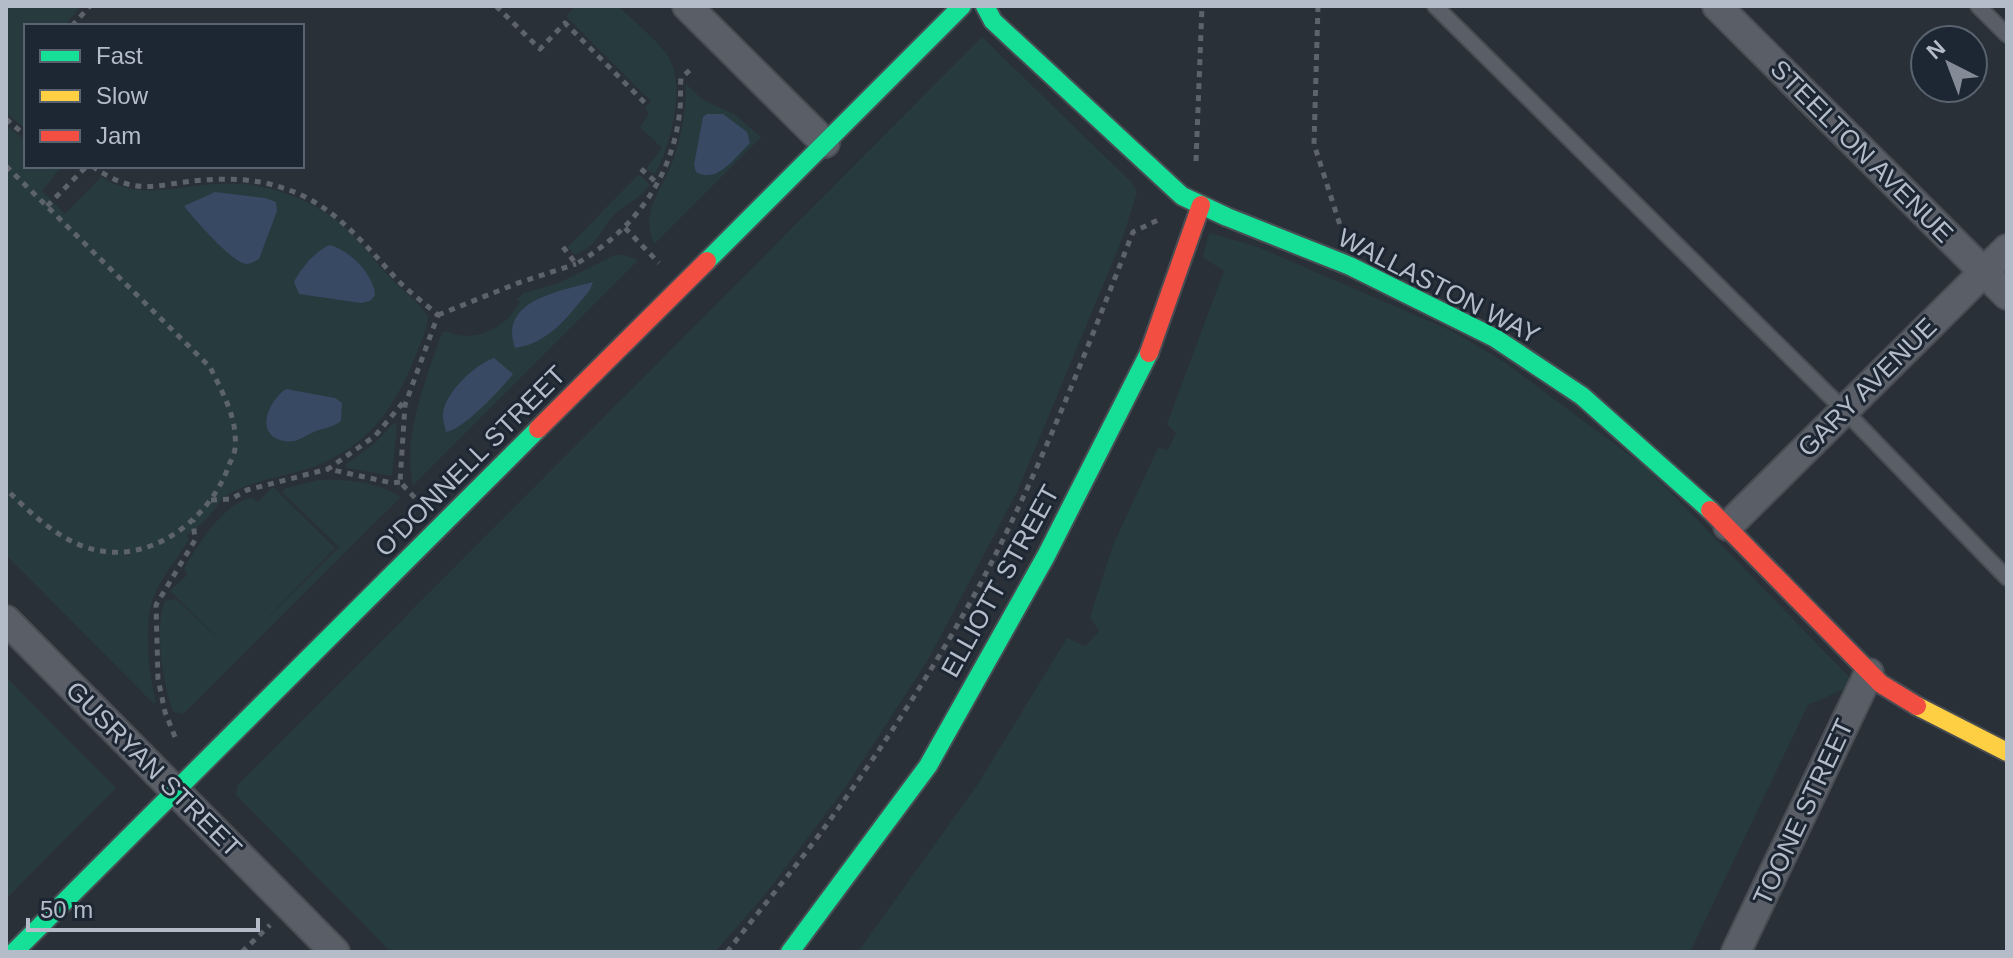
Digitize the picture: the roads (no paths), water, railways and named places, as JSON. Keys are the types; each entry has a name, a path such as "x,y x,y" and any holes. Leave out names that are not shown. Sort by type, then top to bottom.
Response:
{"street":[{"path":"687,6 825,143"},
{"name":"O'DONNELL STREET","path":"14,952 962,6"},
{"name":"WALLASTON WAY","path":"985,6 993,21 1182,196 1339,261 1495,338 1582,396 1728,526 1881,684 1909,702 2007,752"},
{"name":"STEELTON AVENUE","path":"1717,6 2007,295"},
{"name":"ELLIOTT STREET","path":"790,952 928,766 1046,556 1153,346 1198,203"},
{"name":"GARY AVENUE","path":"1728,526 2007,249"},
{"name":"GUSRYAN STREET","path":"6,620 335,952"},
{"name":"TOONE STREET","path":"1736,952 1869,673"}],"lane":[{"path":"1435,6 1844,410 2007,578"},
{"path":"1979,6 2007,35"}],"water":[{"path":"723,114 747,132 750,143 725,168 711,175 696,172 694,165 703,117"},
{"path":"215,192 276,202 277,211 258,260 247,264 233,257 184,206"},
{"path":"329,245 352,257 365,271 374,287 375,295 370,301 361,303 299,294 294,282 297,277 314,256"},
{"path":"593,282 590,290 557,327 538,340 515,348 512,332 524,308 550,294"},
{"path":"494,358 513,374 472,416 446,432 443,413 449,397 470,373"},
{"path":"286,389 335,398 342,403 341,421 294,441 274,437 269,432 267,417 274,401"}]}
